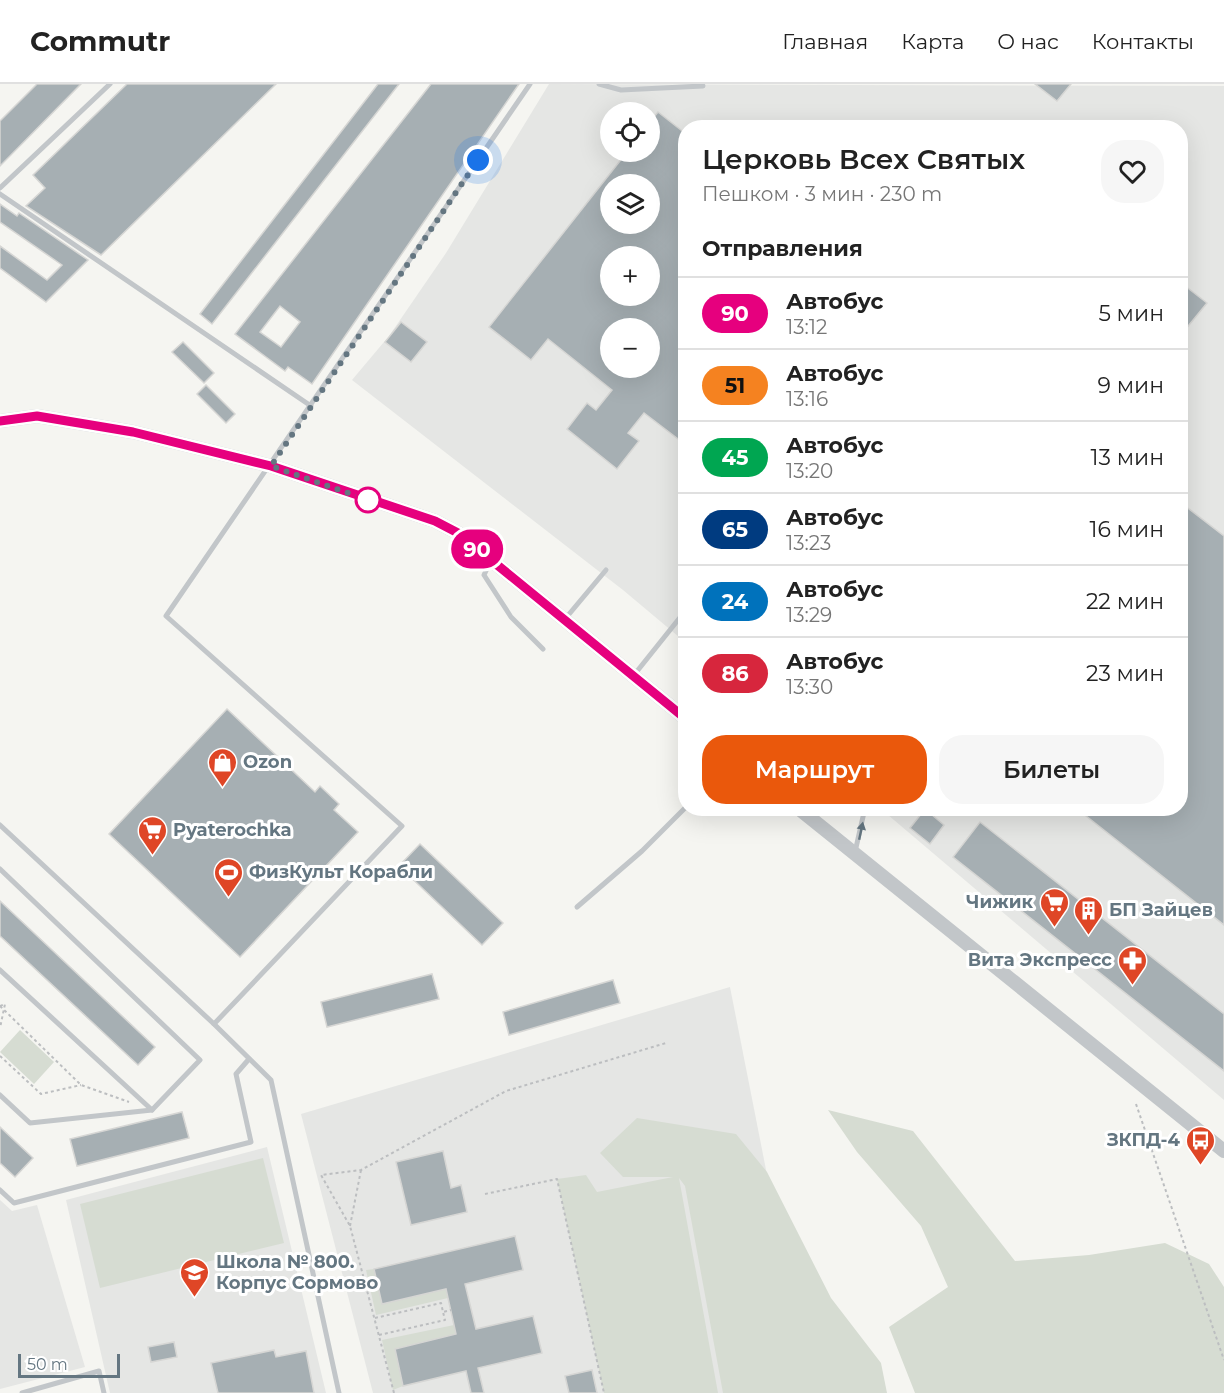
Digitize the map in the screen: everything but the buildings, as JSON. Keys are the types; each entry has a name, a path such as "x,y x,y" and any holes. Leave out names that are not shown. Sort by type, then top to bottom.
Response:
{"street":[{"path":"0,421 37,416 133,432 271,466 435,521 458,533 633,677 678,709"},
{"path":"808,816 1224,1151"}],"lane":[{"path":"0,188 110,84"},
{"path":"214,1024 402,826 166,616 271,466 530,84"},
{"path":"599,84 621,90 703,86"},
{"path":"0,194 312,406"},
{"path":"491,561 484,575 511,617 543,649"},
{"path":"563,621 606,570"},
{"path":"633,677 678,620"},
{"path":"577,907 642,852 678,815"},
{"path":"854,853 860,838 864,816"},
{"path":"0,825 271,1080 339,1393"},
{"path":"0,870 200,1060 152,1110 30,1123 0,1095"},
{"path":"0,970 152,1110"},
{"path":"0,1190 14,1203 251,1142 236,1074 249,1059"},
{"path":"22,1393 99,1371 104,1393"}],"path":[{"path":"0,1006 5,1005 0,1028"},
{"path":"4,1010 81,1085 152,1110"},
{"path":"394,1393 350,1226 321,1175 361,1170 506,1091 666,1043"},
{"path":"1,1058 41,1094 81,1085"},
{"path":"1136,1104 1224,1360"},
{"path":"350,1226 361,1170"},
{"path":"485,1194 556,1179 604,1393"},
{"path":"375,1318 441,1303 445,1320 379,1335"},
{"path":"443,1312 451,1310"}],"shaded area":[{"path":"549,84 1224,86 1224,1100 889,816 1188,816 1188,120 678,120 678,636 623,590 352,380 389,336 446,253"},
{"path":"730,987 810,1393 373,1393 301,1114"},
{"path":"20,1030 54,1062 34,1084 0,1052"},
{"path":"828,1110 913,1131 1015,1261 1089,1255 1165,1243 1209,1264 1224,1287 1224,1393 915,1393 889,1327 948,1287 921,1226 857,1152"},
{"path":"637,1118 736,1134 767,1172 831,1298 881,1363 887,1393 723,1393 685,1186 679,1178 718,1393 604,1393 557,1179 586,1175 597,1192 673,1177 623,1177 600,1153"},
{"name":"Школа № 800. Корпус Сормово","path":"267,1147 326,1393 110,1393 66,1200"},
{"path":"263,1158 284,1243 100,1288 80,1204"},
{"path":"0,1200 12,1211 37,1205 85,1367 0,1389"},
{"path":"374,1269 446,1289 448,1298 376,1315 366,1270"},
{"path":"454,1325 456,1334 395,1349 403,1386 393,1390 382,1340"}],"bus line":[{"name":"90","path":"0,421 37,416 133,432 271,466 435,521 458,533 678,713"}],"place":[{"name":"Ozon","path":"222,788"},
{"name":"Pyaterochka","path":"152,856"},
{"name":"ФизКульт Корабли","path":"228,898"},
{"name":"Чижик","path":"1054,928"},
{"name":"БП Зайцев","path":"1088,936"},
{"name":"Вита Экспресс","path":"1133,986"},
{"name":"ЗКПД-4","path":"1201,1166"},
{"name":"Школа № 800. Корпус Сормово","path":"195,1298"}],"route":[{"path":"368,500 271,466 478,160"}]}
